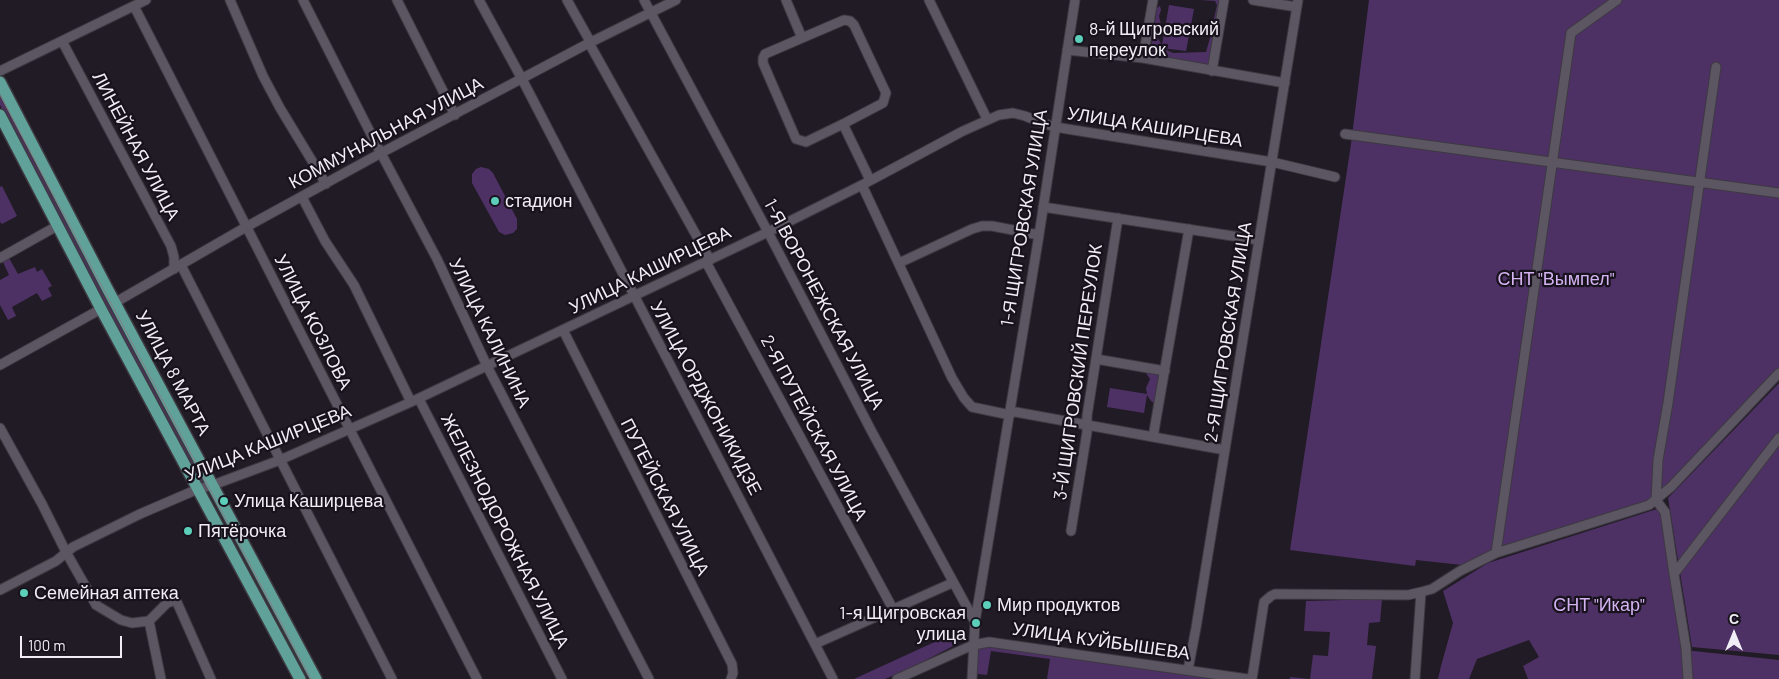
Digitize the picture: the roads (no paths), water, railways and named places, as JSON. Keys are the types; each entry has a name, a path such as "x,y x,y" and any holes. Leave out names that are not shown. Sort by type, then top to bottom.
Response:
{"main road":[{"name":"УЛИЦА 8 МАРТА","path":"0,82 316,679"},
{"name":"УЛИЦА 8 МАРТА","path":"0,115 101,310 300,679"}],"street":[{"path":"0,71 146,0"},
{"path":"230,0 263,76 326,184"},
{"name":"УЛИЦА КАЛИНИНА","path":"303,0 437,259 487,366 649,679"},
{"path":"397,0 455,115"},
{"name":"УЛИЦА ОРДЖОНИКИДЗЕ","path":"479,0 522,79 833,679"},
{"name":"2-Я ПУТЕЙСКАЯ УЛИЦА","path":"567,0 893,609"},
{"name":"1-Я ВОРОНЕЖСКАЯ УЛИЦА","path":"644,0 974,622"},
{"name":"КОММУНАЛЬНАЯ УЛИЦА","path":"116,302 246,227 381,153 676,0"},
{"path":"786,0 802,38"},
{"path":"929,0 987,119"},
{"name":"1-Я ЩИГРОВСКАЯ УЛИЦА","path":"972,679 974,622 1039,235 1075,0"},
{"path":"1144,58 1153,0"},
{"path":"1212,71 1224,0"},
{"path":"1253,0 1298,4"},
{"path":"1496,553 1570,32 1617,0"},
{"name":"2-Я ЩИГРОВСКАЯ УЛИЦА","path":"1188,670 1298,4"},
{"name":"УЛИЦА КОЗЛОВА","path":"134,6 477,679"},
{"path":"844,20 850,21 886,93 883,103 843,124 806,142 796,139 763,63 765,54 844,20"},
{"name":"ЛИНЕЙНАЯ УЛИЦА","path":"62,41 171,246 178,267 280,460 392,679"},
{"path":"1067,50 1144,58 1285,83"},
{"path":"1688,679 1686,648 1665,512 1656,500 1658,460 1668,403 1716,67"},
{"name":"УЛИЦА КАШИРЦЕВА","path":"0,590 56,562 66,552 140,514 198,489 280,460 415,400 768,232 987,119 999,115 1013,114 1025,116 1055,127 1272,162 1335,177"},
{"path":"843,124 899,263 952,378 972,407 1087,424 1225,450"},
{"path":"1345,134 1779,193"},
{"name":"ЖЕЛЕЗНОДОРОЖНАЯ УЛИЦА","path":"302,197 325,241 354,285 562,679"},
{"path":"1043,207 1259,240"},
{"name":"3-Й ЩИГРОВСКИЙ ПЕРЕУЛОК","path":"1071,530 1118,218"},
{"path":"0,258 57,226"},
{"path":"899,263 972,228 992,226 1039,235"},
{"path":"1153,437 1189,228"},
{"path":"0,365 101,310"},
{"name":"ПУТЕЙСКАЯ УЛИЦА","path":"563,330 732,664 733,673 731,679"},
{"path":"1096,359 1164,371"},
{"path":"1252,679 1264,602 1268,598 1275,594 1408,595 1421,592 1432,588 1496,553 1649,505 1671,487 1779,372"},
{"path":"0,428 96,605 121,620 132,623 152,618 167,603 173,600 177,601 211,679"},
{"path":"1674,574 1779,438"},
{"path":"815,644 952,583"},
{"path":"1415,679 1421,592"},
{"path":"152,618 161,679"},
{"name":"УЛИЦА КУЙБЫШЕВА","path":"897,679 973,645 989,642 1248,679"}],"tram line":[{"path":"0,95 311,679"}],"place":[{"name":"8-й Щигровский переулок","path":"1079,39"},
{"name":"стадион","path":"495,201"},
{"name":"Улица Каширцева","path":"224,501"},
{"name":"Пятёрочка","path":"188,531"},
{"name":"Семейная аптека","path":"24,593"},
{"name":"Мир продуктов","path":"987,605"},
{"name":"1-я Щигровская улица","path":"976,623"}],"park label":[{"name":"СНТ \"Вымпел\"","path":"1556,279"},
{"name":"СНТ \"Икар\"","path":"1599,605"}]}
